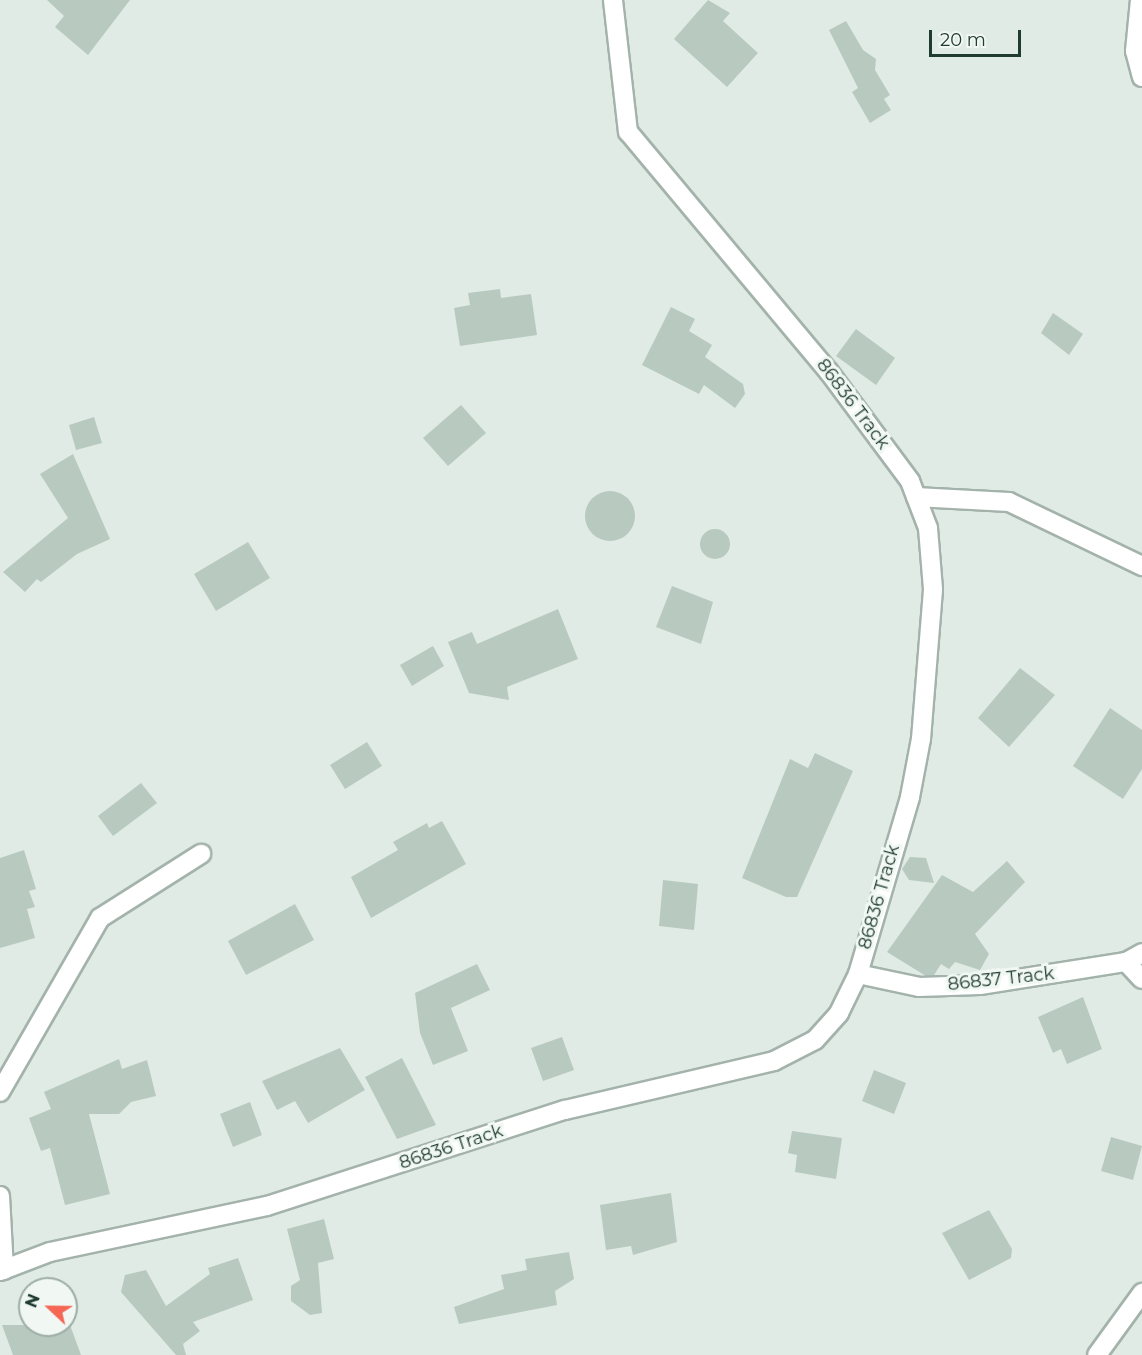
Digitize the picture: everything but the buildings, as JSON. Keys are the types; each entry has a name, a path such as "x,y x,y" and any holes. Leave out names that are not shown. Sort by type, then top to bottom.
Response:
{"street":[{"name":"86836 Track","path":"2,1270 50,1252 267,1206 566,1110 774,1061 815,1040 839,1013 858,974 910,797 921,739 933,589 928,528 910,481 829,372 628,132 613,0"},
{"path":"1140,0 1135,51 1142,77"},
{"path":"916,497 1009,502 1142,566"},
{"path":"0,1092 100,918 201,854"},
{"path":"1134,958 1142,979"},
{"name":"86837 Track","path":"858,974 919,987 980,986 1134,958"},
{"path":"0,1196 2,1270"},
{"path":"1097,1355 1142,1293"}]}
